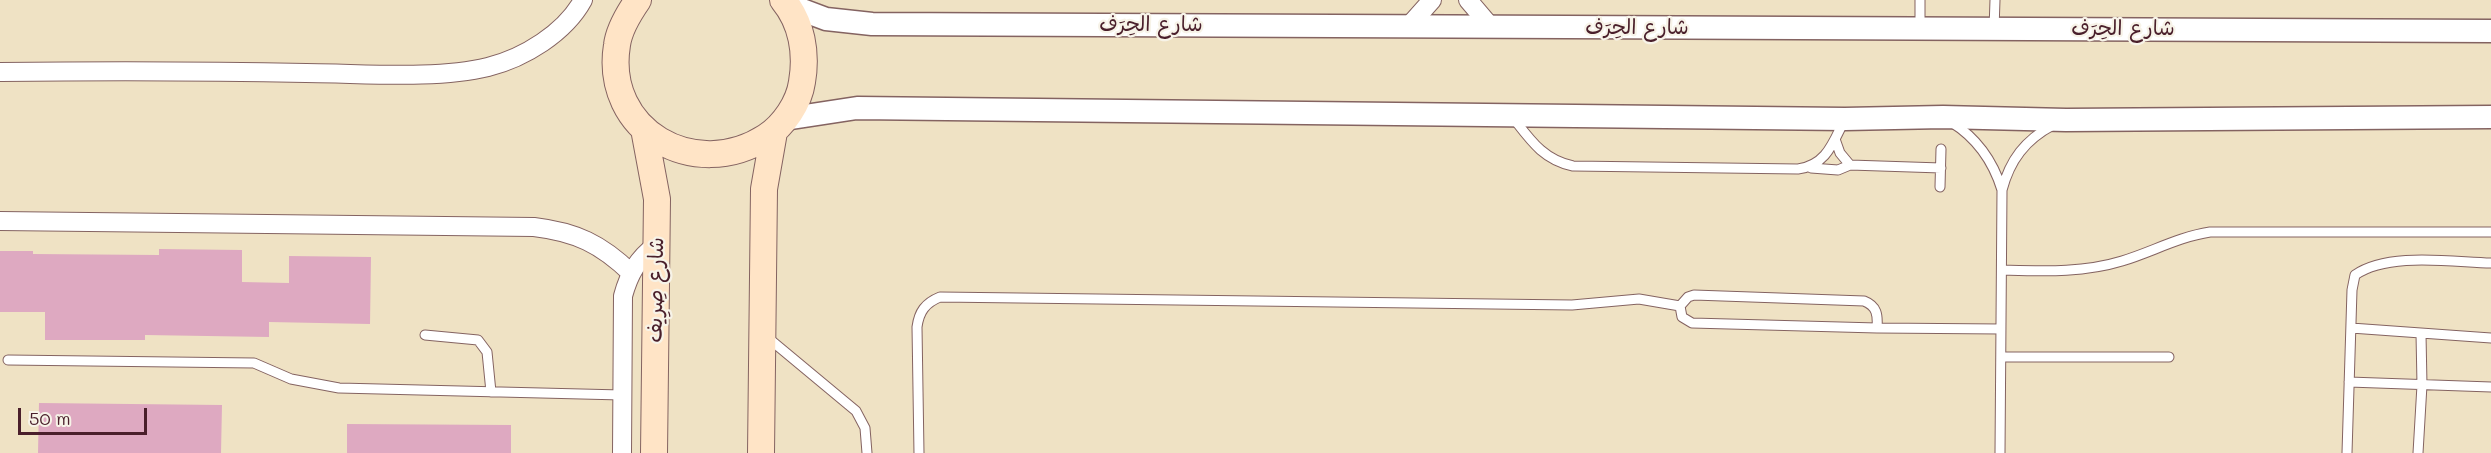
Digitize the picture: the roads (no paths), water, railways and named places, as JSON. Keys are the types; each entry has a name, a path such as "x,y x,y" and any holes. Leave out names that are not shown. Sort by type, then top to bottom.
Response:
{"main road":[{"path":"638,0 627,15 617,44 616,75 626,104 644,129 667,146 694,154 722,155 750,147 780,126"},
{"path":"761,453 764,189 780,126 801,92 806,62 801,31 784,2"},
{"name":"شارع صِرِيف","path":"644,129 657,199 654,453"}],"street":[{"path":"0,72 131,70 408,74 462,72 498,64 538,45 560,28 578,9 583,0"},
{"path":"1408,27 1432,0"},
{"path":"1468,0 1491,27"},
{"name":"شارع الحِرَف","path":"784,2 826,19 872,24 2491,31"},
{"path":"780,126 857,108 1511,115 1840,129 1943,117 2066,120 2491,117"},
{"path":"0,220 534,227 558,230 586,239 616,258 631,273"},
{"path":"621,453 623,296 631,273 645,253 656,244"}],"lane":[{"path":"1920,0 1920,29"},
{"path":"1994,29 1995,0"},
{"path":"1511,115 1544,154 1562,164 1573,166 1838,170 1850,165 1941,168"},
{"path":"1943,117 1966,132 1981,147 1992,164 2002,190"},
{"path":"2000,453 2002,190 2012,163 2024,146 2040,132 2066,120"},
{"path":"1808,168 1825,157 1840,129"},
{"path":"1840,129 1840,153 1850,165"},
{"path":"1940,188 1941,149"},
{"path":"2001,270 2058,271 2100,267 2140,255 2182,238 2210,232 2491,232"},
{"path":"2347,453 2352,290 2355,275 2368,266 2390,261 2491,263"},
{"path":"1680,306 1688,297 1694,296 1858,300 1874,307 1878,317 1878,328"},
{"path":"919,453 916,327 921,311 932,300 940,297 1572,305 1639,299 1680,306"},
{"path":"1680,306 1682,317 1692,323 2001,329"},
{"path":"2351,328 2491,338"},
{"path":"763,334 856,411 865,428 867,453"},
{"path":"2418,453 2422,385 2421,334"},
{"path":"425,335 478,340 487,352 490,392"},
{"path":"2001,357 2169,357"},
{"path":"8,360 254,363 291,379 339,388 622,395"},
{"path":"2349,382 2491,387"}]}
